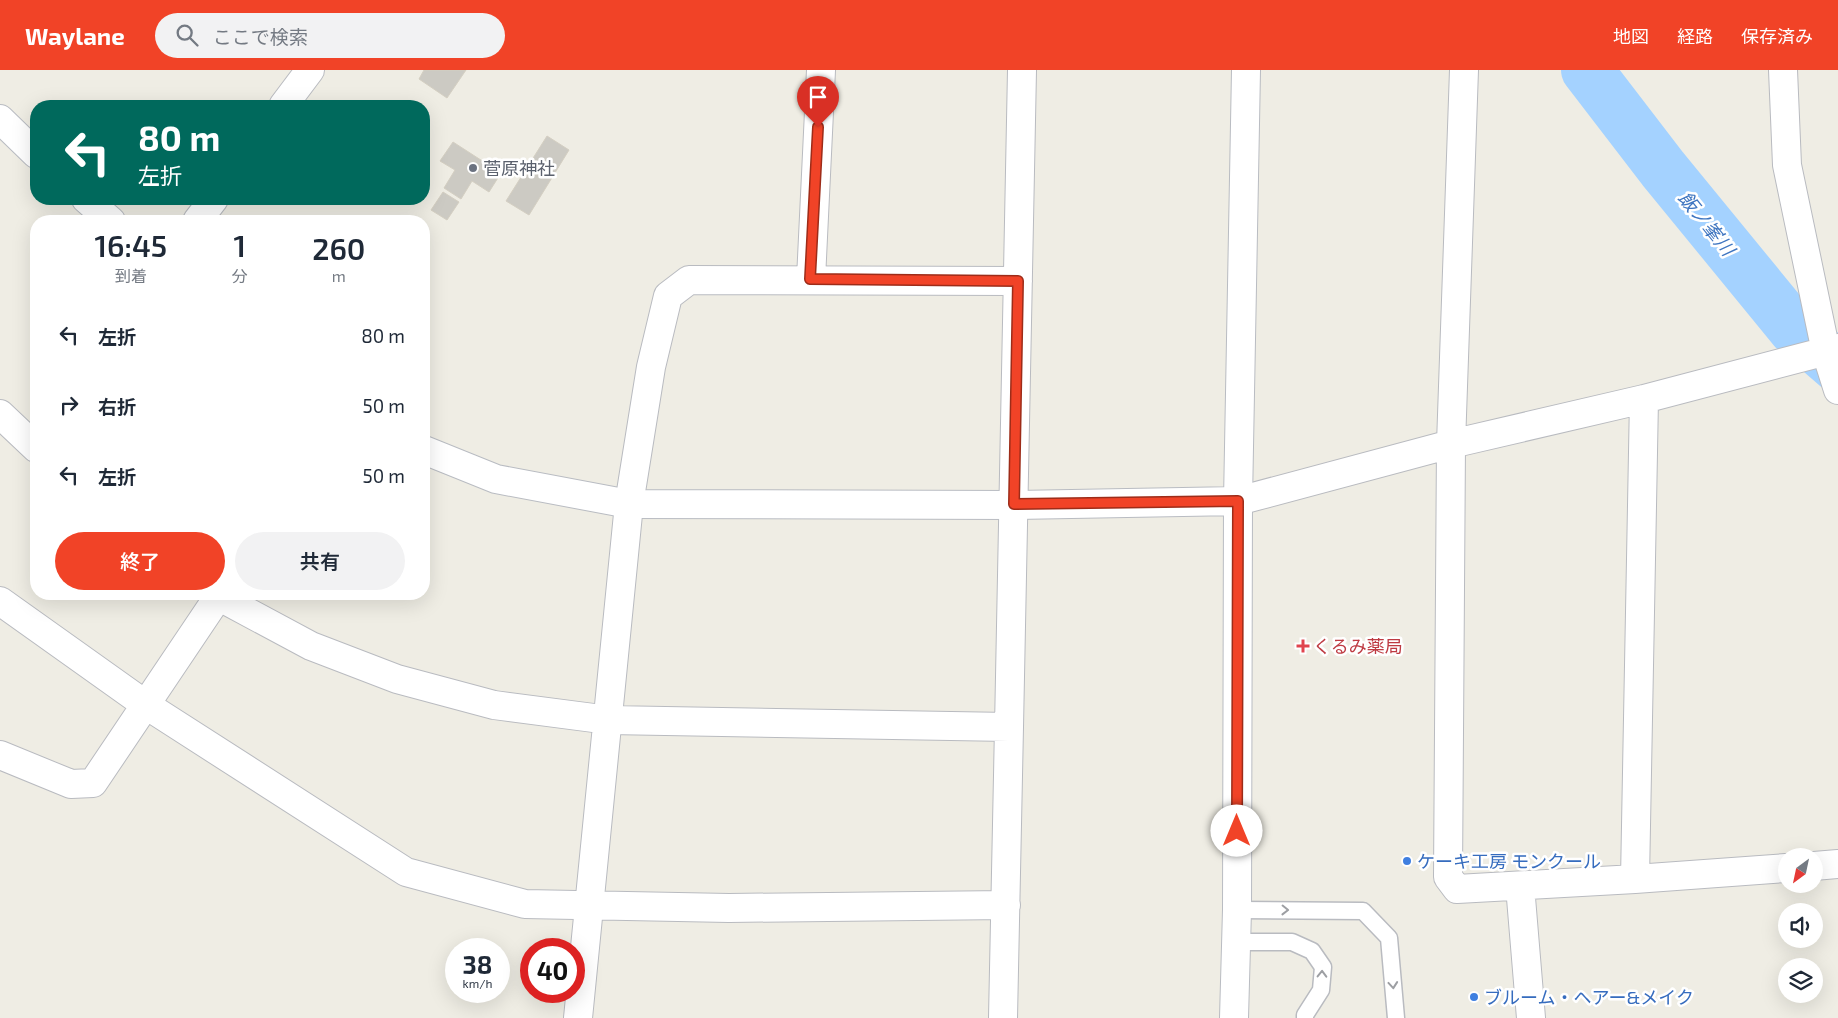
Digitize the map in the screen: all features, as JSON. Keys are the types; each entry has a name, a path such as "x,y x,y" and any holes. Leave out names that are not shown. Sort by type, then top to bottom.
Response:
{"street":[{"path":"288,100 310,70"},
{"path":"810,279 821,70"},
{"path":"1003,1018 1022,70"},
{"path":"1234,1018 1237,910 1238,501 1246,70"},
{"path":"1464,70 1451,444 1448,876 1457,889 1635,880 1778,869"},
{"path":"1783,70 1787,165 1832,350 1838,390"},
{"path":"0,119 30,148"},
{"path":"93,205 104,215"},
{"path":"202,215 209,205"},
{"path":"578,1018 629,504 651,367 668,296 688,280 1018,281"},
{"path":"430,452 496,479 629,504 1014,504 1238,501 1451,444 1644,399 1832,350"},
{"path":"1635,880 1644,399"},
{"path":"0,414 30,442"},
{"path":"0,755 71,784 93,782 146,705 213,600"},
{"path":"225,600 311,646 397,678 494,705 609,720 1009,728"},
{"path":"0,601 146,705 406,872 524,904 729,908 1006,904"},
{"path":"1823,865 1838,864"},
{"path":"1520,886 1531,1018"}],"lane":[{"path":"1237,910 1363,912 1389,938 1396,1018"},
{"path":"1236,942 1292,942 1312,951 1323,967 1321,990 1305,1014 1305,1018"}],"building":[{"path":"424,70 466,70 447,98 419,79"},
{"path":"547,136 569,150 529,215 506,201"},
{"path":"453,142 501,173 489,192 472,181 461,199 444,188 455,170 440,161"},
{"path":"443,192 459,202 447,220 431,210"}],"waterway":[{"name":"飯ノ峯川","path":"1587,70 1663,169 1794,329 1838,367"}],"place":[{"name":"菅原神社","path":"473,168"},
{"name":"くるみ薬局","path":"1303,646"},
{"name":"ケーキ工房 モンクール","path":"1407,861"},
{"name":"ブルーム・ヘアー&メイク","path":"1474,997"}],"route":[{"path":"818,127 810,279 1018,281 1014,504 1238,501 1237,831"}]}
